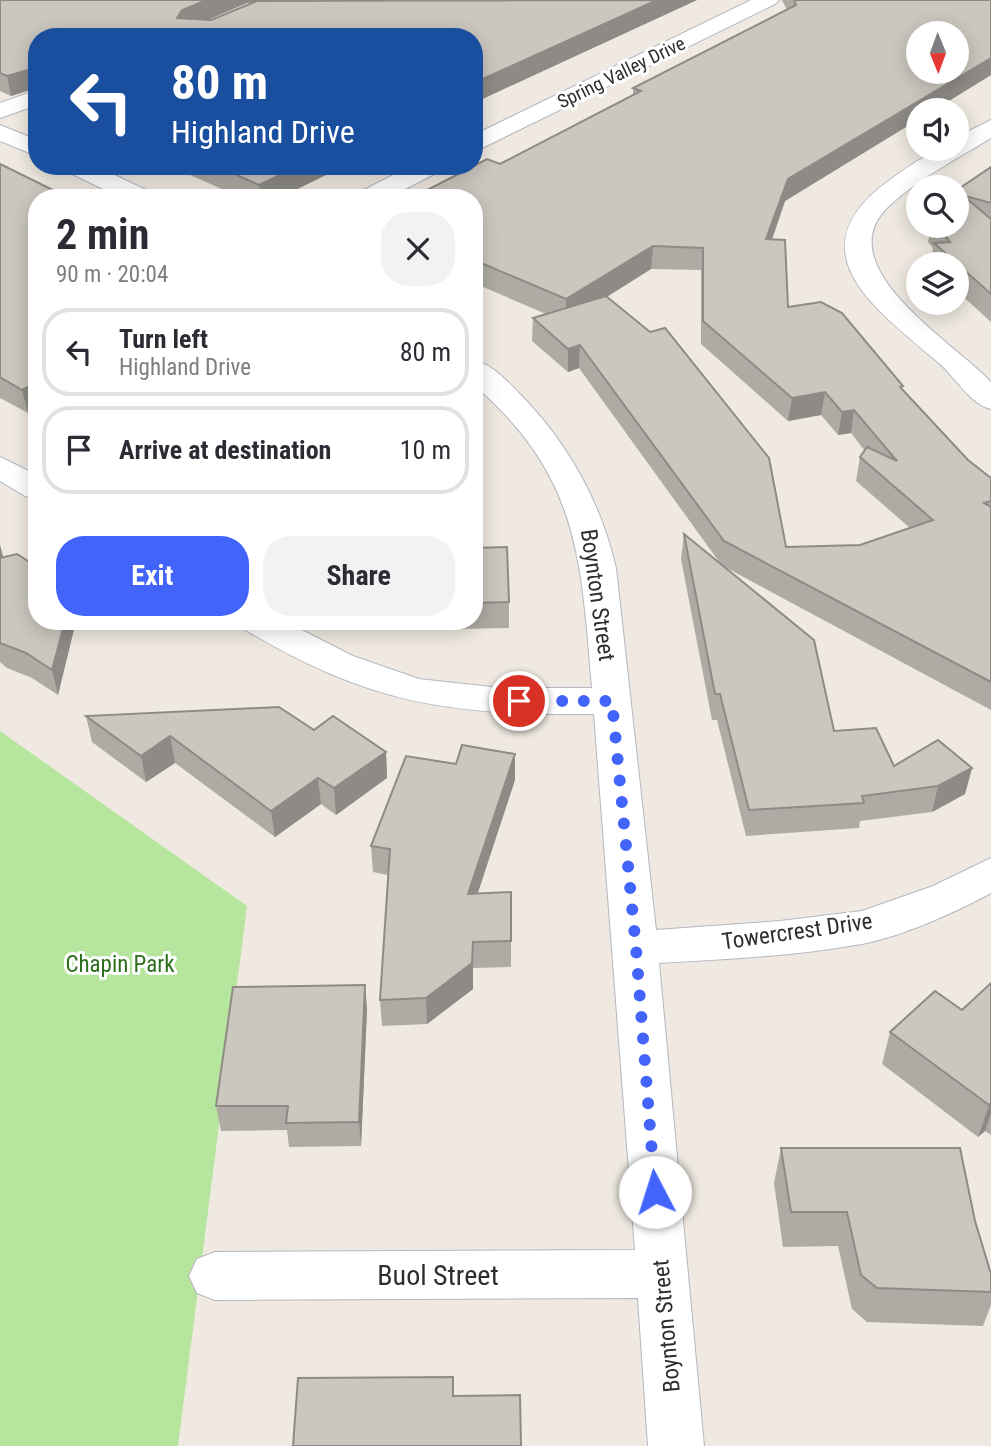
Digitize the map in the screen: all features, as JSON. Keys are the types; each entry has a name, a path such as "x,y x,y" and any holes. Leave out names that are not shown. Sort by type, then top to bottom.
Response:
{"street":[{"name":"Spring Valley Drive","path":"483,141 768,0"},
{"path":"0,111 28,100"},
{"path":"991,127 887,196 867,213 857,236 856,251 872,287 956,363 991,400"},
{"path":"0,132 28,145"},
{"path":"94,175 124,189"},
{"path":"385,189 413,175"},
{"name":"Boynton Street","path":"483,377 524,415 578,494 592,531 599,568 636,948 676,1446"},
{"path":"0,467 28,484"},
{"path":"272,630 304,649 395,685 519,701 612,701"},
{"name":"Towercrest Drive","path":"636,948 780,939 864,926 948,897 991,874"},
{"name":"Buol Street","path":"215,1276 662,1273"}],"green space":[{"name":"Chapin Park","path":"0,731 247,906 178,1446 0,1446"}],"building":[{"path":"0,0 207,0 182,10 177,18 211,20 257,1 657,0 483,79 483,28 28,28 28,70 7,76 0,73"},
{"path":"794,0 991,0 991,58 970,71 970,21 906,21 906,84 947,84 924,98 906,98 906,109 788,179 766,239 785,240 788,307 821,302 842,313 903,386 900,387 968,460 991,478 991,501 984,503 991,507 991,682 724,541 580,345 568,349 533,318 606,296 650,332 665,328 769,458 786,547 860,545 933,520 860,457 867,447 897,461 854,410 842,412 825,392 792,398 703,321 703,248 653,246 566,299 483,264 483,189 429,189 456,175 483,175 483,161 487,159 500,164 641,91 633,88 796,5"},
{"path":"0,164 51,189 28,189 28,387 22,390 0,377"},
{"path":"991,167 991,203 969,197 969,182"},
{"path":"236,175 280,175 259,185"},
{"path":"969,201 991,219 991,294 969,274 969,252 944,252 934,243 950,242 947,238 969,238"},
{"path":"684,534 814,640 834,731 876,728 894,766 938,740 972,768 938,786 862,796 864,803 749,810 720,694 715,694"},
{"path":"507,547 509,602 483,603 483,548"},
{"path":"17,554 28,561 28,630 63,630 52,670 26,653 0,643 0,558"},
{"path":"279,707 314,730 333,716 386,752 334,788 318,778 271,811 170,736 141,756 86,716"},
{"path":"462,745 515,754 468,894 511,892 511,941 473,942 472,963 426,998 380,1000 390,849 371,846 406,756 456,764"},
{"path":"991,983 989,1105 890,1032 935,991 962,1010"},
{"path":"365,985 359,1122 286,1123 288,1106 216,1106 233,987"},
{"path":"781,1148 960,1148 975,1221 991,1274 991,1292 877,1288 861,1275 847,1212 791,1212"},
{"path":"453,1377 453,1396 520,1395 521,1446 293,1446 298,1378"}],"route":[{"path":"519,701 612,701 636,948 655,1192"}]}
